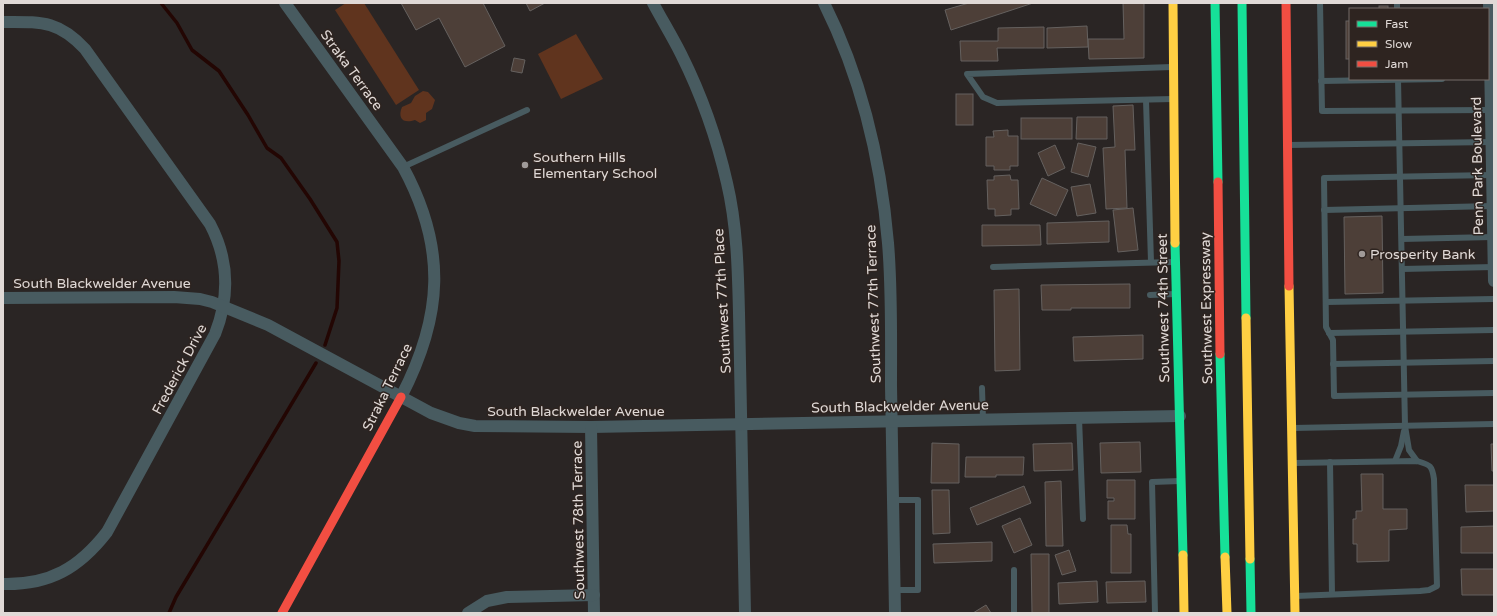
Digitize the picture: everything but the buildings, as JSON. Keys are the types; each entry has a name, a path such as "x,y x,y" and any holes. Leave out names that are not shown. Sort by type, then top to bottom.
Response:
{"main road":[{"name":"Southwest 74th Street","path":"1173,3 1176,294 1184,613"},
{"name":"Southwest Expressway","path":"1215,3 1220,362 1226,613"},
{"path":"1242,3 1246,368 1251,613"},
{"path":"1286,3 1291,428 1295,613"},
{"name":"Straka Terrace","path":"282,613 401,397"}],"street":[{"name":"Straka Terrace","path":"285,3 403,167 418,196 426,220 434,262 433,298 430,322 425,343 401,397"},
{"name":"Southwest 77th Place","path":"653,3 692,77 712,132 727,183 733,220 738,270 745,613"},
{"name":"Southwest 77th Terrace","path":"824,3 847,60 860,99 873,147 881,190 888,243 895,613"},
{"name":"Penn Park Boulevard","path":"1489,11 1489,78 1492,142 1494,281"},
{"name":"Frederick Drive","path":"3,22 39,23 60,28 68,32 85,49 185,188 213,231 221,249 226,280 220,323 208,349 107,532 97,545 78,563 54,576 32,582 3,584"},
{"name":"South Blackwelder Avenue","path":"3,298 174,297 200,299 223,306 268,325 431,413 459,423 475,426 591,427 892,420 1180,416"},
{"name":"Southwest 78th Terrace","path":"591,427 594,613"},
{"path":"468,613 487,601 507,597 594,595"}],"lane":[{"path":"1320,3 1322,111 1491,110"},
{"path":"1174,67 967,74 983,97 996,103 1174,99"},
{"path":"1321,81 1360,80"},
{"path":"1398,80 1405,426 1409,450 1417,461"},
{"path":"1146,100 1151,262"},
{"path":"403,167 527,110"},
{"path":"1288,145 1492,142"},
{"path":"1492,175 1324,178 1324,210 1326,327 1333,340 1334,396 1494,393"},
{"path":"1324,210 1493,206"},
{"path":"1402,239 1493,237"},
{"path":"993,267 1176,262"},
{"path":"1402,269 1494,268"},
{"path":"1150,296 1176,294"},
{"path":"1326,302 1494,299"},
{"path":"1329,333 1494,330"},
{"path":"1333,364 1494,361"},
{"path":"982,388 983,419"},
{"path":"1079,418 1082,519"},
{"path":"1291,428 1494,424"},
{"path":"1395,461 1401,446 1405,426"},
{"path":"1292,463 1417,461 1428,464 1432,468 1434,479 1437,586 1430,590 1420,591 1295,596"},
{"path":"1330,462 1332,594"},
{"path":"1155,613 1152,482 1181,481"},
{"path":"893,500 918,500 918,590 895,590"},
{"path":"1014,570 1014,613"}],"shaded area":[{"path":"346,3 364,3 419,90 396,105 335,10"},
{"path":"576,34 603,79 561,99 538,54"},
{"path":"423,91 428,92 435,100 432,109 426,113 426,120 420,123 415,120 402,120 400,115 402,107 411,103 415,96"}],"waterway":[{"path":"161,3 177,23 192,50 219,71 248,115 267,148 281,158 310,199 337,242 339,261 337,308 325,345"},
{"path":"169,613 176,597 316,363"}],"traffic: fast":[{"path":"1215,3 1218,182"},
{"path":"1242,3 1246,318"},
{"path":"1175,243 1183,555"},
{"path":"1220,354 1225,557"},
{"path":"1250,559 1251,613"}],"traffic: slow":[{"path":"1173,3 1175,243"},
{"path":"1289,286 1295,613"},
{"path":"1246,318 1250,559"},
{"path":"1183,555 1184,613"},
{"path":"1225,557 1227,613"}],"traffic: jam":[{"path":"1286,3 1289,286"},
{"path":"1218,182 1220,354"},
{"path":"282,613 401,397"}],"place":[{"name":"Southern Hills Elementary School","path":"525,165"},
{"name":"Prosperity Bank","path":"1362,254"}]}
